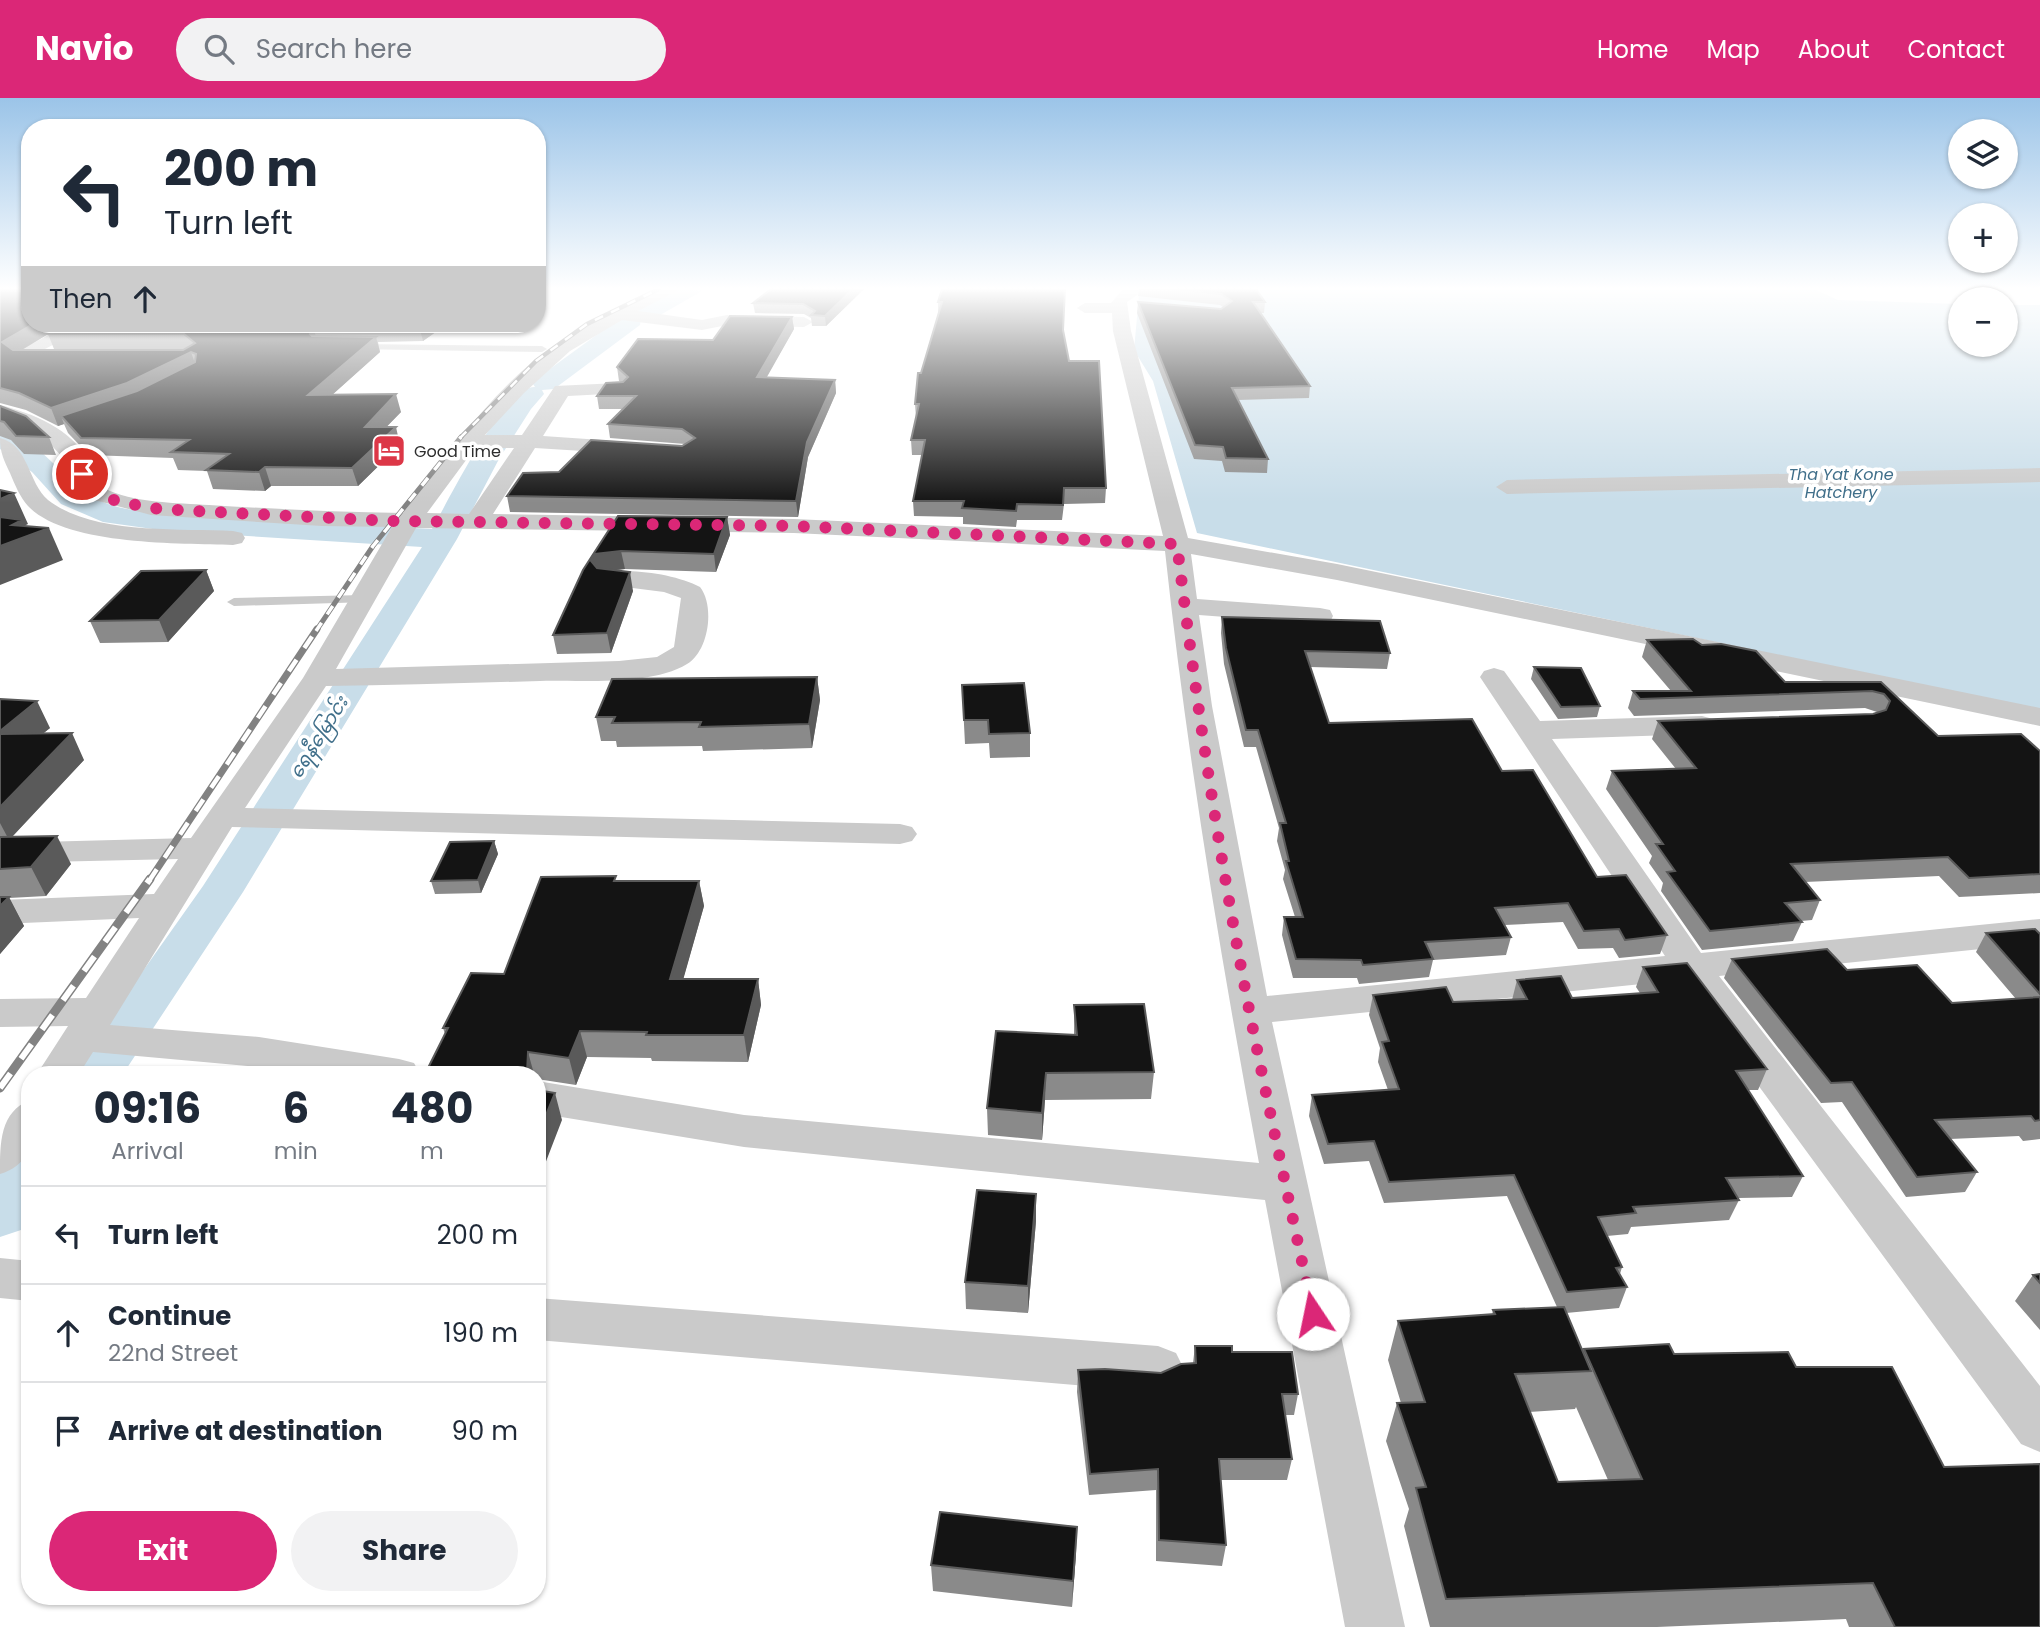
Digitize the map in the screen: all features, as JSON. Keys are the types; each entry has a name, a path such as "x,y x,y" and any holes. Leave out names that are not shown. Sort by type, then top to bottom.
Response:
{"street":[{"path":"427,464 499,385 528,360"},
{"path":"63,1066 222,817 317,678 364,599 394,532 521,389 550,360"},
{"path":"1130,360 1177,544 1201,733 1250,1011 1375,1627"},
{"path":"521,389 618,389"},
{"path":"469,522 517,441 556,390"},
{"path":"0,411 56,431 78,461 86,484 95,493 150,508 394,532 469,522 794,526 1177,544 1351,575 2040,717"},
{"path":"476,442 517,441 650,449"},
{"path":"0,444 5,447 38,503 75,523 119,532 255,539"},
{"path":"1507,487 2040,475"},
{"path":"394,501 394,532"},
{"path":"296,541 323,542"},
{"path":"317,678 489,676 619,670 661,664 684,652 696,603 694,596 687,590 658,584 610,579"},
{"path":"1184,606 1320,617"},
{"path":"1494,677 1692,968 2040,1427"},
{"path":"1531,731 1726,725"},
{"path":"222,817 900,834"},
{"path":"0,853 203,848"},
{"path":"0,912 167,905"},
{"path":"1250,1011 2040,931"},
{"path":"0,1013 91,1024 346,1066"},
{"path":"546,1098 744,1130 1287,1184"},
{"path":"0,1157 21,1128"},
{"path":"0,1278 21,1280"},
{"path":"546,1320 1158,1369"}],"lane":[{"path":"234,602 364,599"}],"water":[{"name":"Tha Yat Kone Hatchery","path":"1140,360 2040,360 2040,710 1197,533 1153,381"}],"building":[{"path":"0,360 174,360 127,383 51,408 19,393 0,388"},
{"path":"349,360 308,395 396,394 365,427 396,427 352,468 265,467 259,472 206,470 229,454 171,452 189,440 81,438 61,416 137,391 195,362"},
{"path":"622,360 767,360 757,377 835,380 807,442 796,501 507,496 523,473 559,472 591,440 682,446 695,438 682,429 608,424 636,396 597,396 606,383 623,382 628,377 617,367"},
{"path":"925,360 1099,361 1106,488 1064,488 1063,505 1017,504 1016,511 962,508 964,501 913,501 925,440 911,440 919,404 915,404 918,373 921,373"},
{"path":"1161,360 1293,360 1310,386 1232,388 1268,459 1226,458 1223,447 1195,445"},
{"path":"0,406 26,416 49,437 16,436 0,421"},
{"path":"0,490 14,493 0,499"},
{"path":"618,516 727,517 714,554 621,551 595,554 591,561 597,568 630,572 607,633 553,635 583,570"},
{"path":"0,517 22,520 12,525 49,528 0,546"},
{"path":"206,570 159,620 90,621 141,571"},
{"path":"1222,617 1380,621 1390,653 1305,651 1329,723 1472,719 1502,771 1533,770 1597,877 1626,875 1667,935 1625,940 1619,929 1584,931 1568,903 1495,908 1511,937 1425,942 1433,959 1363,965 1361,960 1296,959 1284,917 1303,917 1286,861 1289,861 1280,823 1286,823 1258,730 1246,730 1226,648"},
{"path":"1693,639 1702,645 1721,644 1756,651 1785,682 1881,682 1938,736 2021,734 2040,751 2040,874 1969,878 1948,857 1791,864 1820,900 1785,903 1802,922 1710,931 1667,872 1675,871 1656,844 1663,844 1612,771 1696,768 1658,721 1873,714 1886,710 1890,701 1884,694 1872,691 1640,699 1633,691 1691,691 1647,640"},
{"path":"1534,667 1581,668 1600,706 1561,707"},
{"path":"817,677 809,724 699,727 701,722 612,723 615,717 596,717 612,679"},
{"path":"1024,683 1030,733 989,734 988,720 964,720 962,685"},
{"path":"0,699 37,701 0,731"},
{"path":"72,733 0,807 0,734"},
{"path":"57,836 31,867 0,869 0,837"},
{"path":"494,841 478,880 431,881 450,842"},
{"path":"616,876 614,881 699,881 670,979 758,979 744,1035 646,1035 647,1032 580,1031 569,1058 528,1052 527,1066 429,1066 448,1028 443,1028 471,973 504,974 541,877"},
{"path":"0,897 9,897 0,906"},
{"path":"2035,929 2040,934 2040,994 1986,933"},
{"path":"1827,949 1847,970 1917,965 1952,1003 2040,997 2040,1120 2035,1121 2031,1116 1935,1120 1977,1172 1917,1177 1852,1082 1831,1083 1732,959"},
{"path":"1687,963 1767,1069 1736,1071 1803,1176 1726,1178 1739,1200 1633,1207 1636,1213 1598,1217 1622,1267 1616,1268 1627,1287 1567,1292 1514,1175 1389,1182 1374,1141 1328,1144 1312,1095 1399,1089 1382,1042 1389,1041 1373,995 1446,987 1453,1002 1527,999 1517,980 1561,976 1572,998 1658,992 1643,967"},
{"path":"1144,1004 1154,1072 1046,1073 1042,1113 987,1108 996,1031 1077,1035 1074,1005"},
{"path":"546,1092 555,1093 546,1115"},
{"path":"977,1190 1036,1194 1028,1286 965,1282"},
{"path":"2040,1274 2040,1283 2033,1275"},
{"path":"1564,1307 1591,1371 1515,1374 1558,1482 1642,1479 1584,1349 1669,1344 1674,1354 1788,1352 1796,1367 1892,1367 1944,1467 2040,1464 2040,1627 1895,1627 1873,1583 1446,1599 1416,1488 1426,1487 1397,1403 1425,1402 1398,1321 1495,1314 1493,1310"},
{"path":"1195,1346 1232,1346 1232,1352 1292,1352 1298,1394 1282,1394 1292,1459 1219,1459 1226,1545 1159,1540 1158,1469 1090,1474 1078,1370 1161,1373 1181,1364 1196,1363"},
{"path":"940,1512 1077,1527 1073,1581 931,1565"}],"waterway":[{"name":"ရေနီမြောင်း","path":"545,384 577,360"},
{"name":"ရေနီမြောင်း","path":"442,539 485,459 521,404 532,394"},
{"path":"0,437 42,466 71,498 103,513 167,522 442,539"},
{"name":"ရေနီမြောင်း","path":"101,1066 221,892 442,539"},
{"name":"ရေနီမြောင်း","path":"0,1214 21,1184"}],"railway":[{"path":"460,438 537,360"},
{"path":"316,631 373,546 461,437"},
{"path":"149,881 317,629"},
{"path":"0,1088 150,879"}],"place":[{"name":"Good Time","path":"389,451"}],"route":[{"path":"82,474 86,484 95,493 114,500 150,508 194,511 392,521 794,526 1177,544 1197,706 1218,839 1250,1011 1313,1314"}]}
